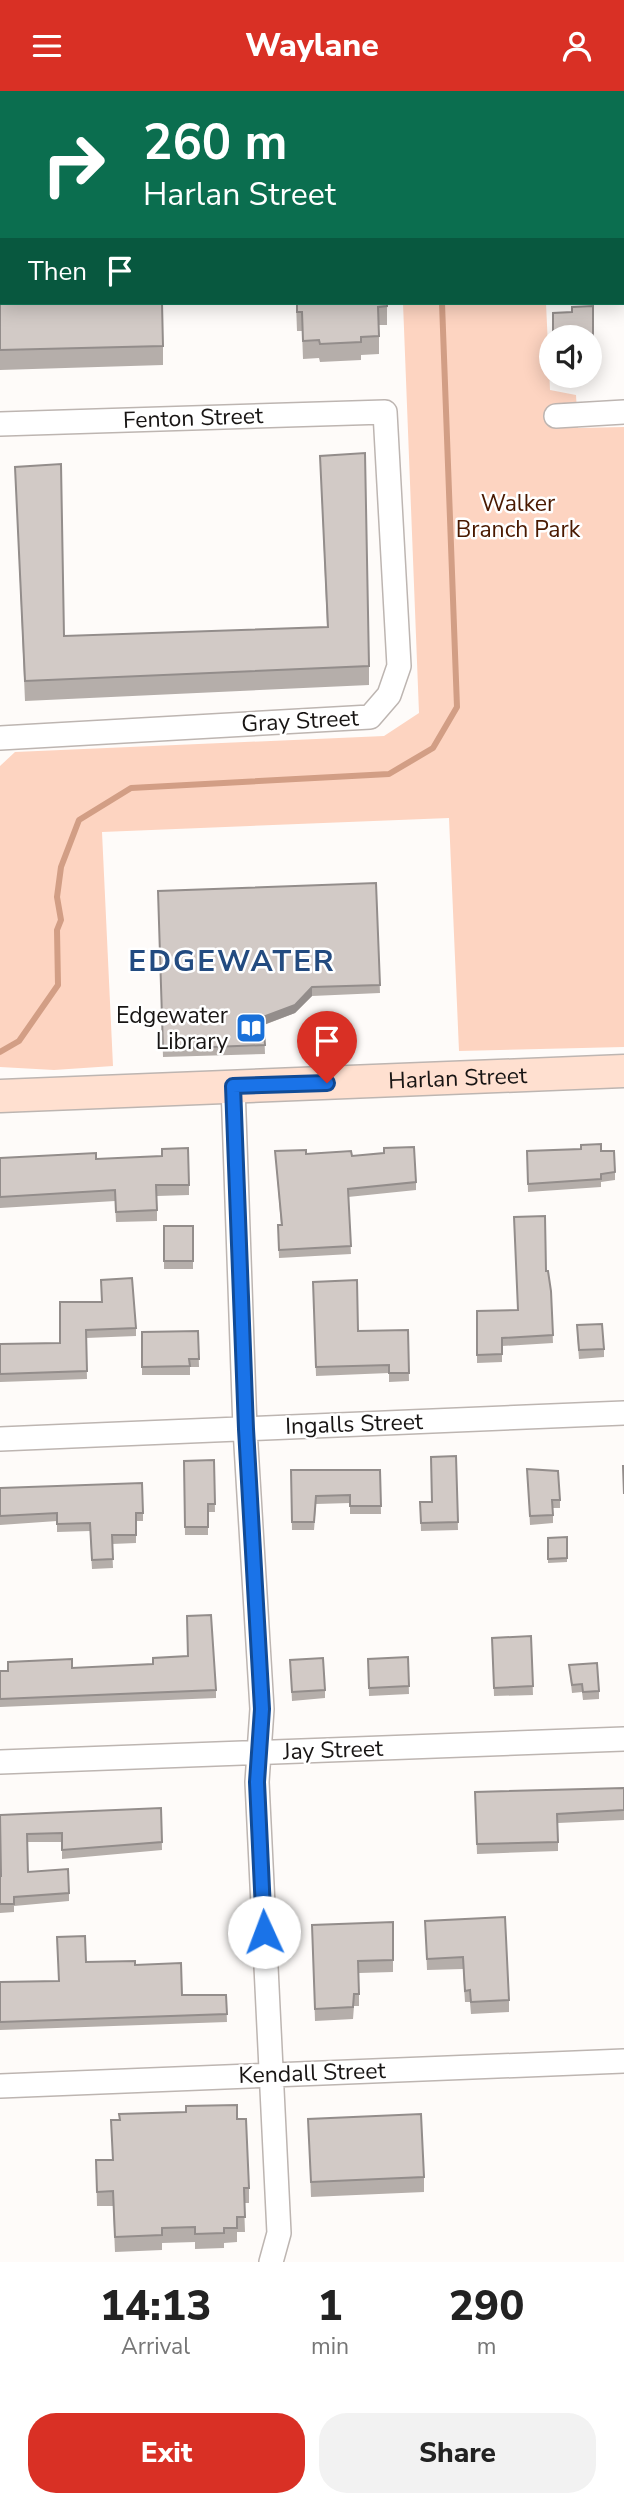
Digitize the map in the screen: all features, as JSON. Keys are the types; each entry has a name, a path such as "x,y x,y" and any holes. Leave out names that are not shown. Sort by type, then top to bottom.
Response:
{"street":[{"name":"Fenton Street","path":"0,423 385,412"},
{"name":"Gray Street","path":"0,738 370,717 389,695 399,666 385,412"},
{"path":"556,416 624,412"},
{"name":"Harlan Street","path":"0,1096 624,1072"},
{"path":"233,1086 246,1429 262,1709 257,1782 279,2233 271,2262"},
{"name":"Ingalls Street","path":"0,1439 624,1413"},
{"name":"Jay Street","path":"0,1762 624,1739"},
{"name":"Kendall Street","path":"0,2086 624,2061"}],"green space":[{"name":"Walker Branch Park","path":"403,305 546,305 547,325 539,325 539,388 576,395 578,428 624,427 624,1047 459,1051 449,818 102,832 113,1066 54,1070 0,1067 0,766 15,752 384,736 419,713"}],"building":[{"path":"0,305 162,305 163,346 0,350"},
{"path":"297,305 387,305 378,307 379,336 361,337 361,342 320,344 319,340 303,341 302,312 297,312"},
{"path":"593,306 593,325 553,325 553,313 572,312 572,307"},
{"path":"365,453 369,666 25,681 15,467 61,464 64,636 328,627 320,456"},
{"path":"376,883 380,985 312,987 295,1005 263,1017 265,1045 163,1049 158,891"},
{"path":"601,1144 601,1151 614,1151 615,1172 601,1174 601,1179 528,1184 527,1151 581,1149 581,1145"},
{"path":"414,1147 416,1182 348,1189 351,1246 279,1250 278,1225 282,1225 275,1151 306,1150 306,1154 351,1151 352,1156 384,1153 384,1148"},
{"path":"188,1148 189,1185 156,1185 157,1210 116,1212 115,1190 0,1197 0,1158 96,1153 96,1159 162,1156 162,1149"},
{"path":"545,1216 546,1271 551,1291 553,1335 502,1338 502,1354 477,1355 477,1311 518,1310 514,1217"},
{"path":"164,1226 193,1226 193,1261 164,1261"},
{"path":"132,1278 136,1328 86,1330 87,1371 0,1374 0,1344 60,1343 60,1302 102,1302 101,1280"},
{"path":"357,1280 358,1331 408,1330 409,1373 389,1373 389,1365 316,1367 313,1282"},
{"path":"602,1324 604,1349 579,1350 577,1325"},
{"path":"198,1331 199,1359 189,1359 190,1366 142,1367 142,1332"},
{"path":"456,1456 458,1522 421,1523 420,1502 432,1502 431,1457"},
{"path":"214,1460 215,1504 208,1504 208,1527 185,1527 184,1461"},
{"path":"527,1469 558,1471 560,1500 552,1500 553,1515 530,1516"},
{"path":"291,1470 380,1470 381,1506 350,1506 350,1495 316,1496 314,1522 292,1522"},
{"path":"142,1483 143,1513 136,1513 136,1535 112,1535 113,1559 92,1560 90,1523 57,1524 57,1513 0,1516 0,1488"},
{"path":"567,1537 567,1558 548,1559 548,1538"},
{"path":"211,1615 216,1690 0,1699 0,1671 8,1671 8,1662 72,1659 72,1668 153,1664 153,1658 188,1656 187,1616"},
{"path":"531,1636 533,1686 494,1688 492,1638"},
{"path":"408,1657 409,1686 369,1688 368,1659"},
{"path":"323,1658 325,1690 292,1692 290,1660"},
{"path":"597,1663 599,1691 583,1692 582,1684 572,1685 569,1665"},
{"path":"624,1788 624,1810 557,1814 558,1842 477,1844 475,1792"},
{"path":"161,1808 162,1842 62,1850 62,1833 27,1834 28,1872 68,1869 69,1893 14,1897 14,1904 0,1904 0,1815"},
{"path":"505,1917 509,2000 471,2002 470,1990 465,1991 463,1957 427,1959 425,1921"},
{"path":"393,1922 393,1960 358,1961 359,1994 354,1994 353,2007 315,2009 312,1925"},
{"path":"85,1936 86,1962 135,1961 135,1965 181,1963 182,1995 226,1995 227,2014 0,2022 0,1982 59,1981 57,1937"},
{"path":"237,2105 237,2119 246,2119 249,2188 244,2188 245,2217 237,2217 237,2228 224,2228 224,2233 195,2234 195,2227 162,2228 162,2235 115,2237 113,2191 97,2192 96,2160 113,2160 111,2120 120,2120 119,2114 186,2112 186,2106"},
{"path":"421,2114 424,2177 311,2182 308,2119"}],"waterway":[{"path":"0,1052 19,1041 58,985 57,930 61,920 57,897 61,867 79,820 131,788 389,774 433,748 457,707 442,305"}],"place":[{"name":"Edgewater Library","path":"251,1028"}],"district":[{"name":"EDGEWATER","path":"232,961"}],"route":[{"path":"264,1932 257,1782 262,1709 246,1429 233,1086 327,1083"}]}
